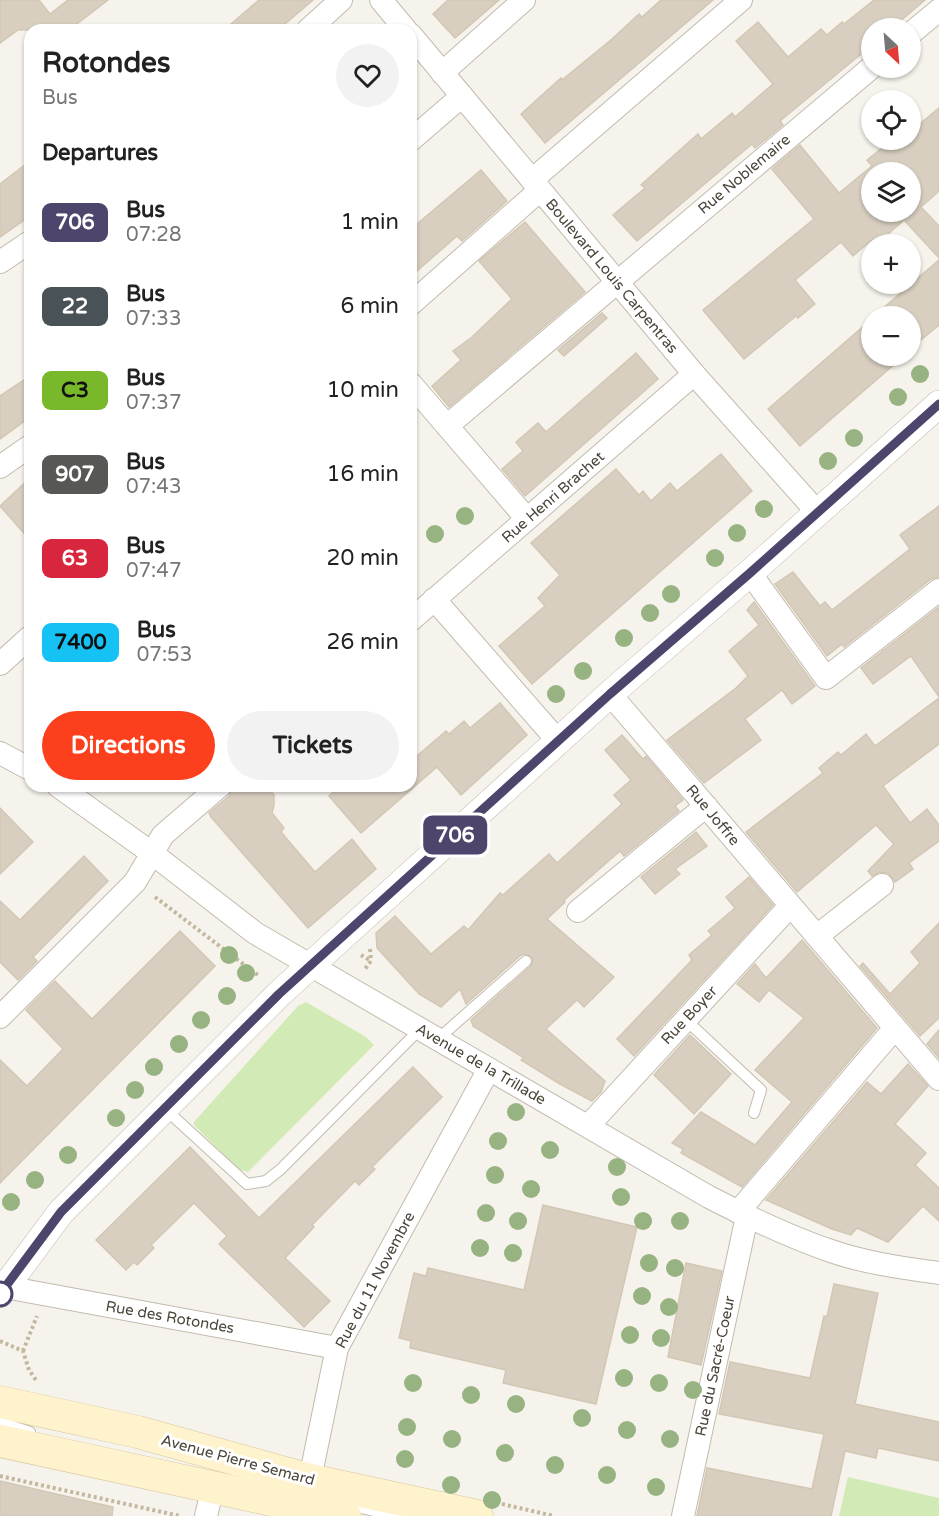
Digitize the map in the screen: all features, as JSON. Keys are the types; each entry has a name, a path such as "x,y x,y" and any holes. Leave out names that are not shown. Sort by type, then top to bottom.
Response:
{"main road":[{"name":"Avenue Pierre Semard","path":"0,1402 138,1432 304,1494 345,1516"},
{"name":"Avenue Pierre Semard","path":"0,1441 209,1502 304,1494 477,1516"}],"street":[{"path":"315,24 341,0"},
{"path":"381,0 401,24"},
{"path":"442,73 525,0"},
{"path":"417,298 536,185 741,0"},
{"path":"921,25 939,10"},
{"name":"Boulevard Louis Carpentras","path":"417,43 694,374 818,513"},
{"name":"Rue Noblemaire","path":"447,426 861,76"},
{"path":"417,135 462,96"},
{"path":"0,262 24,246"},
{"name":"Rue Henri Brachet","path":"417,615 694,374"},
{"path":"417,391 527,519"},
{"path":"1,1289 61,1212 163,1108 309,966 610,694 750,573 939,404"},
{"path":"0,467 24,450"},
{"path":"750,573 826,678 939,590"},
{"path":"434,599 558,741"},
{"path":"0,664 24,642"},
{"name":"Rue Joffre","path":"610,694 939,1079"},
{"path":"0,753 24,766"},
{"name":"Avenue de la Trillade","path":"66,792 153,854 255,933 743,1214 832,1252 893,1266 939,1273"},
{"path":"0,1017 135,882 163,835 213,792"},
{"path":"578,911 706,806"},
{"path":"817,936 882,885"},
{"name":"Rue Boyer","path":"589,1125 790,906"},
{"path":"743,1214 895,1028"},
{"name":"Rue du 11 Novembre","path":"304,1494 337,1348 489,1069"},
{"name":"Rue du Sacré-Coeur","path":"683,1516 743,1214"},
{"name":"Rue des Rotondes","path":"1,1289 337,1348"}],"lane":[{"path":"163,1108 247,1184 266,1181 429,1034 526,961"},
{"path":"686,1020 761,1090 754,1113"},
{"path":"0,1422 40,1435"},
{"name":"Avenue Pierre Semard","path":"304,1494 396,1516"}],"path":[{"path":"135,882 265,981"},
{"path":"0,1476 180,1516"}],"green space":[{"path":"306,1002 366,1037 374,1045 248,1172 238,1169 194,1125 194,1122 298,1006"},
{"path":"848,1477 939,1498 939,1516 839,1516"}],"building":[{"path":"0,0 39,0 50,14 68,0 108,0 77,24 24,24 24,30 18,30 0,43"},
{"path":"259,0 313,0 285,24 231,24"},
{"path":"448,0 499,0 455,38 433,14"},
{"path":"661,0 713,0 545,143 521,114 639,14 642,17"},
{"path":"874,0 925,0 904,18 861,18 861,54 780,121 783,125 755,148 752,144 637,241 613,215 645,188 641,185 698,134 701,139 732,113 735,117 773,84 736,41 758,22 788,57 821,29 827,35 842,22 844,24"},
{"path":"939,108 939,191 921,207 921,162 869,162 867,160 880,150 921,150 921,123"},
{"path":"800,145 839,193 861,175 861,222 902,222 888,234 861,234 861,249 853,256 841,242 795,280 815,304 798,318 796,316 744,359 703,310 814,219 772,169"},
{"path":"24,166 24,220 0,237 0,184"},
{"path":"481,170 507,201 462,241 457,236 417,271 417,224"},
{"path":"921,207 939,226 939,258 921,238 921,234 917,234 906,222 921,222"},
{"path":"525,222 585,292 449,407 432,386 461,360 453,351 472,337 512,299 479,261"},
{"path":"939,260 939,325 921,340 921,306 886,306 900,294 921,294 921,276"},
{"path":"602,313 607,318 564,356 558,350"},
{"path":"861,329 861,366 892,366 800,446 768,409"},
{"path":"636,353 658,379 525,496 502,469 523,451 516,442 538,423 546,432"},
{"path":"24,380 24,421 0,439 0,396"},
{"path":"721,454 752,491 532,684 499,646 545,606 538,598 560,575 531,543 616,469 639,495 643,491 651,501 670,483 677,491"},
{"path":"24,484 24,533 0,506"},
{"path":"939,506 939,577 931,579 844,647 842,644 827,656 775,584 793,572 820,606 825,602 832,610 910,549 900,535"},
{"path":"754,602 815,686 792,704 782,690 745,719 761,740 704,783 667,740 736,688 748,676 729,651 759,625 747,610"},
{"path":"939,607 939,697 911,656 873,684 861,668"},
{"path":"939,698 939,744 883,786 910,823 927,809 939,825 939,841 909,863 913,869 895,882 888,873 880,872 872,876 868,871 894,844 876,825 797,892 746,832 823,773 819,768 838,752 841,755 866,734 875,746"},
{"path":"500,703 527,735 461,795 437,767 417,784 417,756 446,731 449,734 464,721 470,728"},
{"path":"622,735 643,759 646,756 683,800 675,806 679,811 624,856 620,851 564,900 565,902 547,919 614,977 584,1007 577,1000 546,1029 605,1081 601,1092 592,1101 521,1060 524,1058 473,1026 471,1020 531,966 533,960 531,956 521,955 466,1004 460,989 441,1007 419,994 377,948 376,933 395,916 431,954 464,926 468,930 500,893 503,895 549,854 557,863 622,804 614,795 631,780 605,750"},
{"path":"231,792 271,792 274,795 272,813 284,828 281,832 315,872 352,839 376,869 308,928 211,817 209,813"},
{"path":"333,792 408,792 361,833 329,796"},
{"path":"0,808 33,842 0,874"},
{"path":"696,832 707,846 675,869 680,874 655,894 641,877"},
{"path":"84,856 108,881 33,957 37,961 18,980 0,962 0,901 20,920"},
{"path":"749,877 773,905 634,1056 617,1039 692,960 689,955 712,935 708,931 735,908 726,897"},
{"path":"939,923 939,1018 920,1036 860,966 863,963 890,994 920,963 911,952"},
{"path":"180,931 215,966 0,1183 0,1060 27,1086 63,1049 26,1010 55,981 92,1019"},
{"path":"802,940 877,1028 742,1187 681,1153 683,1149 672,1143 701,1112 755,1145 792,1102 755,1070 804,1018 769,990 759,1002 737,984 755,964 766,978"},
{"path":"939,1030 939,1058 927,1044"},
{"path":"690,1035 731,1074 694,1114 654,1075"},
{"path":"908,1064 928,1086 895,1124 926,1153 915,1165 939,1188 939,1221 923,1206 888,1242 857,1228 851,1235 832,1229 766,1200 867,1082 881,1094"},
{"path":"413,1067 442,1097 372,1167 375,1169 359,1185 355,1181 312,1225 314,1227 285,1258 330,1301 304,1327 219,1244 227,1236 194,1203 151,1245 154,1248 137,1265 134,1262 126,1270 96,1240 190,1147 259,1218"},
{"path":"543,1205 637,1227 596,1404 503,1383 506,1370 410,1348 411,1341 399,1338 414,1273 426,1276 428,1268 524,1290"},
{"path":"686,1263 722,1271 701,1365 668,1357"},
{"path":"834,1284 878,1293 855,1404 939,1422 939,1461 878,1448 876,1458 845,1451 831,1516 697,1516 707,1468 812,1489 824,1434 719,1414 730,1362 810,1378"},
{"path":"0,1481 113,1507 112,1516 0,1516"}],"bus line":[{"name":"706","path":"0,1294 61,1212 279,994 610,694 750,573 939,404"}]}
